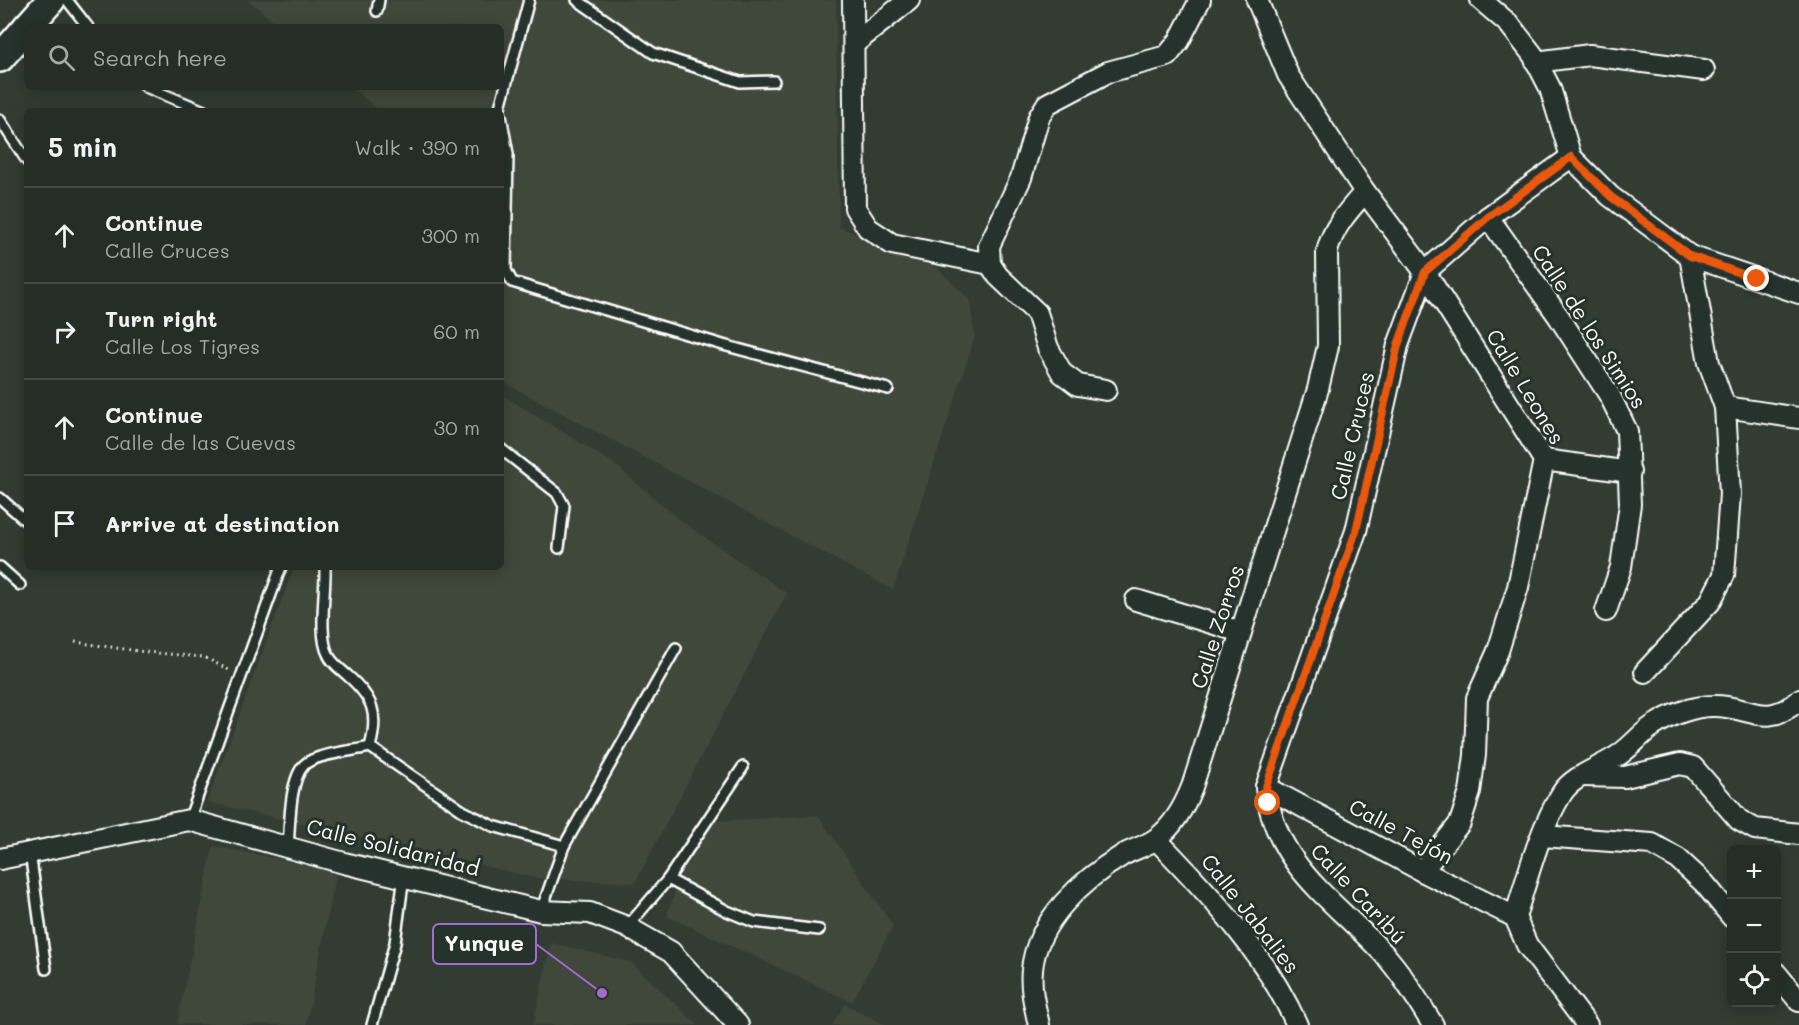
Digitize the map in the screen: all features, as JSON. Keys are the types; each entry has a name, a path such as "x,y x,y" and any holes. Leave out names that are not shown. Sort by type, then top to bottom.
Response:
{"main road":[{"path":"28,24 51,0"},
{"path":"13,40 24,28"}],"street":[{"path":"853,0 855,208 868,228 892,244 990,264"},
{"path":"855,43 909,0"},
{"path":"1106,390 1078,385 1062,373 1048,348 1037,313 998,276 990,264 989,246 1021,178 1039,117 1047,104 1108,72 1167,56 1179,41 1200,0"},
{"name":"Calle Leones","path":"1257,0 1288,75 1365,192 1425,272 1544,460 1518,587 1498,651 1477,699 1475,755 1470,792 1460,823 1422,871"},
{"path":"1481,0 1509,24 1536,62 1550,88 1571,157 1610,196 1690,256 1799,293"},
{"path":"1536,62 1590,55 1704,70"},
{"name":"Calle Cruces","path":"1266,787 1356,531 1398,345 1425,272 1488,217 1571,157"},
{"name":"Calle Zorros","path":"1039,1025 1033,997 1032,970 1039,945 1049,924 1062,904 1089,881 1122,856 1156,839 1182,812 1192,787 1318,389 1328,346 1327,252 1331,237 1338,222 1365,192"},
{"name":"Calle de los Simios","path":"1488,217 1559,317 1610,396 1627,431 1630,504 1621,567 1606,611"},
{"path":"1645,672 1710,602 1724,575 1730,494 1725,407 1709,363 1690,256"},
{"path":"1725,407 1799,418"},
{"path":"1544,460 1630,472"},
{"path":"1136,600 1241,632"},
{"path":"1587,1025 1527,945 1515,917 1542,836 1562,793 1573,779 1584,776 1617,757 1653,726 1674,715 1699,707 1716,705 1754,715 1771,716 1786,711 1799,700"},
{"path":"1584,776 1625,777 1680,764 1693,767 1739,820 1755,828 1799,834"},
{"name":"Calle Tejón","path":"1266,787 1422,871 1515,917"},
{"name":"Calle Caribú","path":"1266,787 1275,827 1293,861 1328,902 1384,954 1433,1025"},
{"name":"Calle Solidaridad","path":"0,859 189,820 344,863 541,911 590,913 627,927 671,952 738,1025"},
{"path":"1542,836 1652,844 1678,859 1704,883 1727,912"},
{"name":"Calle Jabalies","path":"1156,839 1206,891 1264,965 1286,1000 1297,1025"},
{"path":"1781,979 1799,1001"}],"lane":[{"path":"67,0 86,24"},
{"path":"377,11 379,0"},
{"path":"501,108 529,0"},
{"path":"577,0 653,53 741,82 774,81"},
{"path":"153,90 197,108"},
{"path":"0,120 24,156"},
{"path":"504,132 508,154 505,260 506,270 512,282 723,345 888,389"},
{"path":"504,451 557,493 564,506 560,548"},
{"path":"0,498 24,519"},
{"path":"0,567 21,585"},
{"path":"189,820 280,570"},
{"path":"326,570 323,639 328,655 363,689 374,708 374,732 370,747"},
{"path":"541,911 564,846 676,648"},
{"path":"288,847 295,780 304,765 317,758 370,747 463,812 493,826 564,846"},
{"path":"627,927 668,879 742,767"},
{"path":"30,852 46,969"},
{"path":"372,1025 395,943 404,876"},
{"path":"668,879 727,911 754,922 819,930"}],"path":[{"path":"75,642 145,652 204,657 241,676"}],"shaded area":[{"path":"248,0 836,0 839,227 936,267 970,300 975,337 893,590 504,383 504,108 376,108 354,90 504,90 504,24 276,24"},
{"path":"504,396 613,463 681,521 787,593 635,883 535,878 207,802 293,570 504,570"},
{"path":"818,815 893,926 852,1002 667,916 698,822"},
{"path":"213,846 337,870 306,1025 177,1024"},
{"path":"551,943 631,962 698,1025 533,1025"},
{"path":"845,1004 886,1025 832,1025"}],"place":[{"name":"Yunque","path":"602,993"}],"route":[{"path":"1268,803 1266,787 1356,531 1398,345 1425,272 1488,217 1571,157 1610,196 1650,229 1690,256 1757,279"}]}
